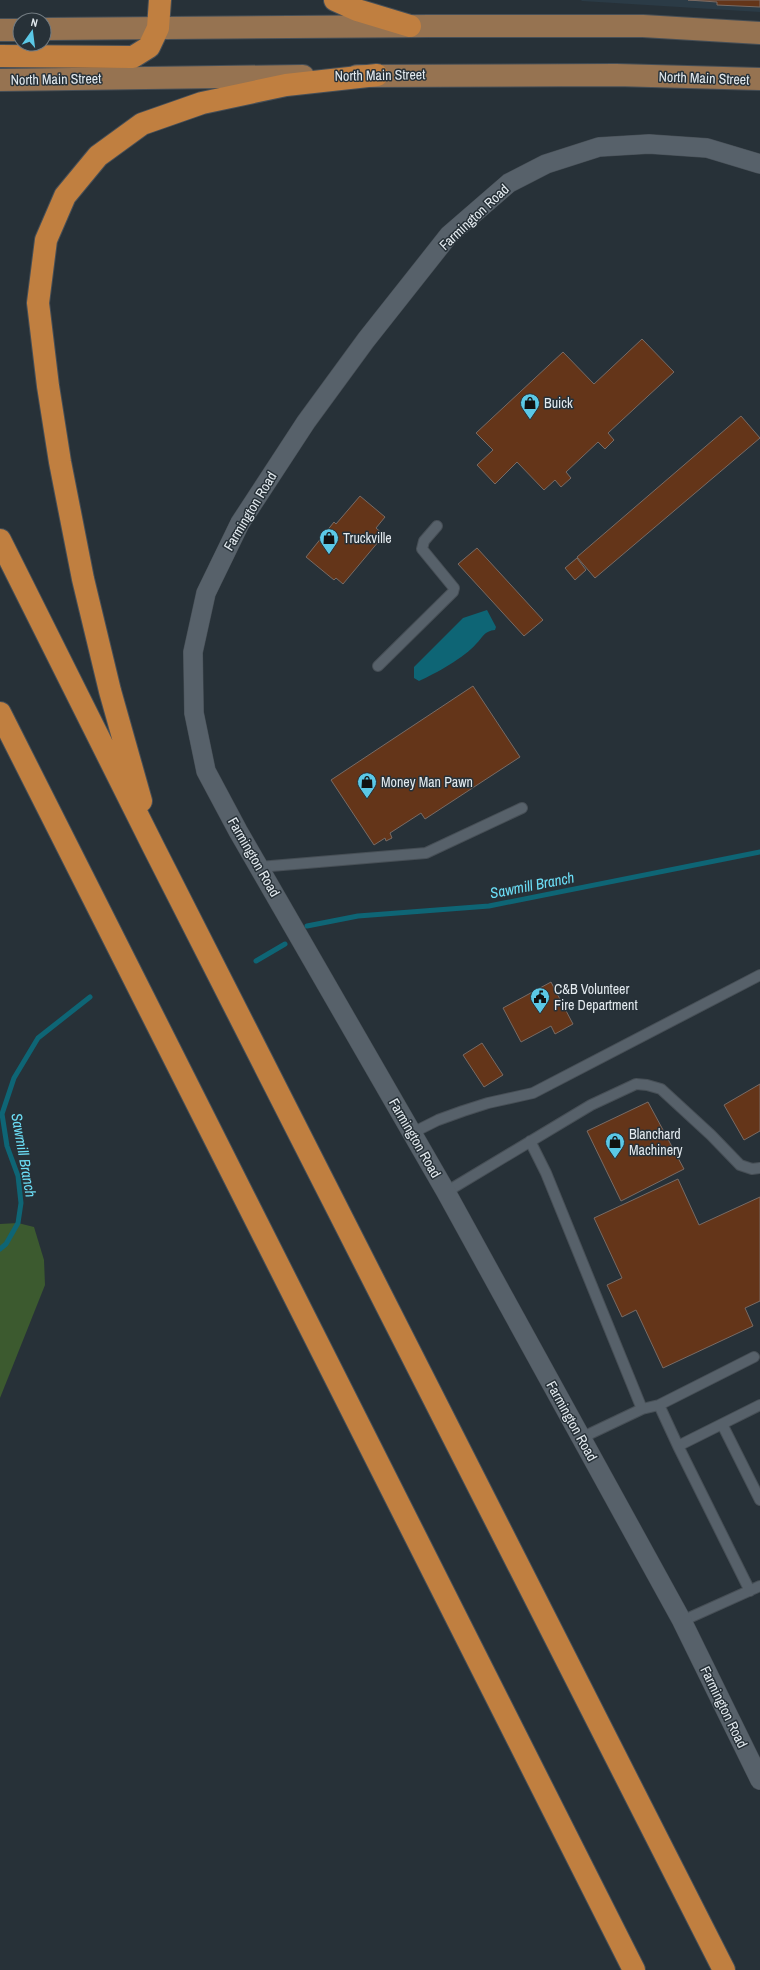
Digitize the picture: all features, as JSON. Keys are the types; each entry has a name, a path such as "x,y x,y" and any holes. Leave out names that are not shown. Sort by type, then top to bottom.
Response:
{"highway":[{"path":"0,56 133,57 149,47 158,28 160,0"},
{"path":"336,0 357,10 410,26"},
{"path":"154,848 110,691 84,579 60,462 48,386 38,303 46,240 65,196 98,156 142,124 202,103 286,85 376,75"},
{"path":"0,540 154,848 724,1970"},
{"path":"0,713 54,824 634,1970"},
{"path":"0,744 54,824"}],"main road":[{"path":"52,29 643,26 760,33"},
{"path":"0,30 12,30"},
{"name":"North Main Street","path":"0,80 376,75 616,75 760,79"}],"street":[{"name":"Farmington Road","path":"760,164 707,148 649,144 628,145 599,148 546,164 509,183 450,235 366,340 306,422 240,523 206,593 193,652 194,713 206,771 238,831 446,1192 682,1621 760,1780"}],"lane":[{"path":"378,666 453,592 454,588 422,549 424,541 437,526"},
{"path":"259,867 426,853 522,808"},
{"path":"412,1133 438,1120 463,1111 488,1103 533,1093 760,975"},
{"path":"446,1192 591,1105 636,1084 661,1089 712,1135 740,1165 752,1169 760,1168"},
{"path":"530,1141 546,1173 642,1409"},
{"path":"581,1438 642,1409 659,1405 754,1357"},
{"path":"659,1405 750,1591"},
{"path":"678,1446 760,1406"},
{"path":"722,1424 760,1500"},
{"path":"682,1621 760,1586"}],"shaded area":[{"path":"581,0 760,0 760,12 582,1"}],"green space":[{"path":"18,1223 34,1227 44,1260 45,1285 0,1398 0,1224"}],"water":[{"path":"487,610 496,627 495,630 486,633 465,654 441,670 419,681 414,678 414,667 463,618"}],"building":[{"path":"688,0 760,0 760,7 717,5 717,2"},
{"path":"642,339 674,372 608,433 614,440 605,449 598,442 566,472 571,478 561,487 555,480 544,490 517,462 495,484 477,465 493,450 476,433 563,352 594,384"},
{"path":"741,416 760,438 595,578 577,557"},
{"path":"360,496 385,517 376,528 384,535 343,584 336,578 334,580 306,557 334,522 336,524"},
{"path":"477,548 543,620 524,636 458,564"},
{"path":"577,558 586,570 575,580 565,568"},
{"path":"473,686 520,757 425,819 421,813 390,833 392,838 386,841 385,838 374,845 331,780"},
{"path":"551,982 573,1024 555,1034 551,1026 521,1042 503,1008"},
{"path":"482,1043 503,1075 484,1087 463,1055"},
{"path":"760,1084 760,1131 744,1140 724,1105"},
{"path":"648,1102 684,1169 621,1201 587,1131"},
{"path":"678,1179 699,1225 760,1197 760,1301 745,1308 753,1326 663,1368 636,1310 622,1317 607,1285 622,1278 594,1218"}],"waterway":[{"name":"Sawmill Branch","path":"307,926 358,916 489,906 760,852"},
{"name":"Sawmill Branch","path":"256,961 285,944"},
{"name":"Sawmill Branch","path":"0,1249 6,1244 18,1223 21,1203 18,1176 7,1146 2,1114 14,1078 38,1038 90,997"}],"place":[{"name":"Buick","path":"530,420"},
{"name":"Truckville","path":"329,555"},
{"name":"Money Man Pawn","path":"367,799"},
{"name":"C&B Volunteer Fire Department","path":"540,1014"},
{"name":"Blanchard Machinery","path":"615,1159"}]}
